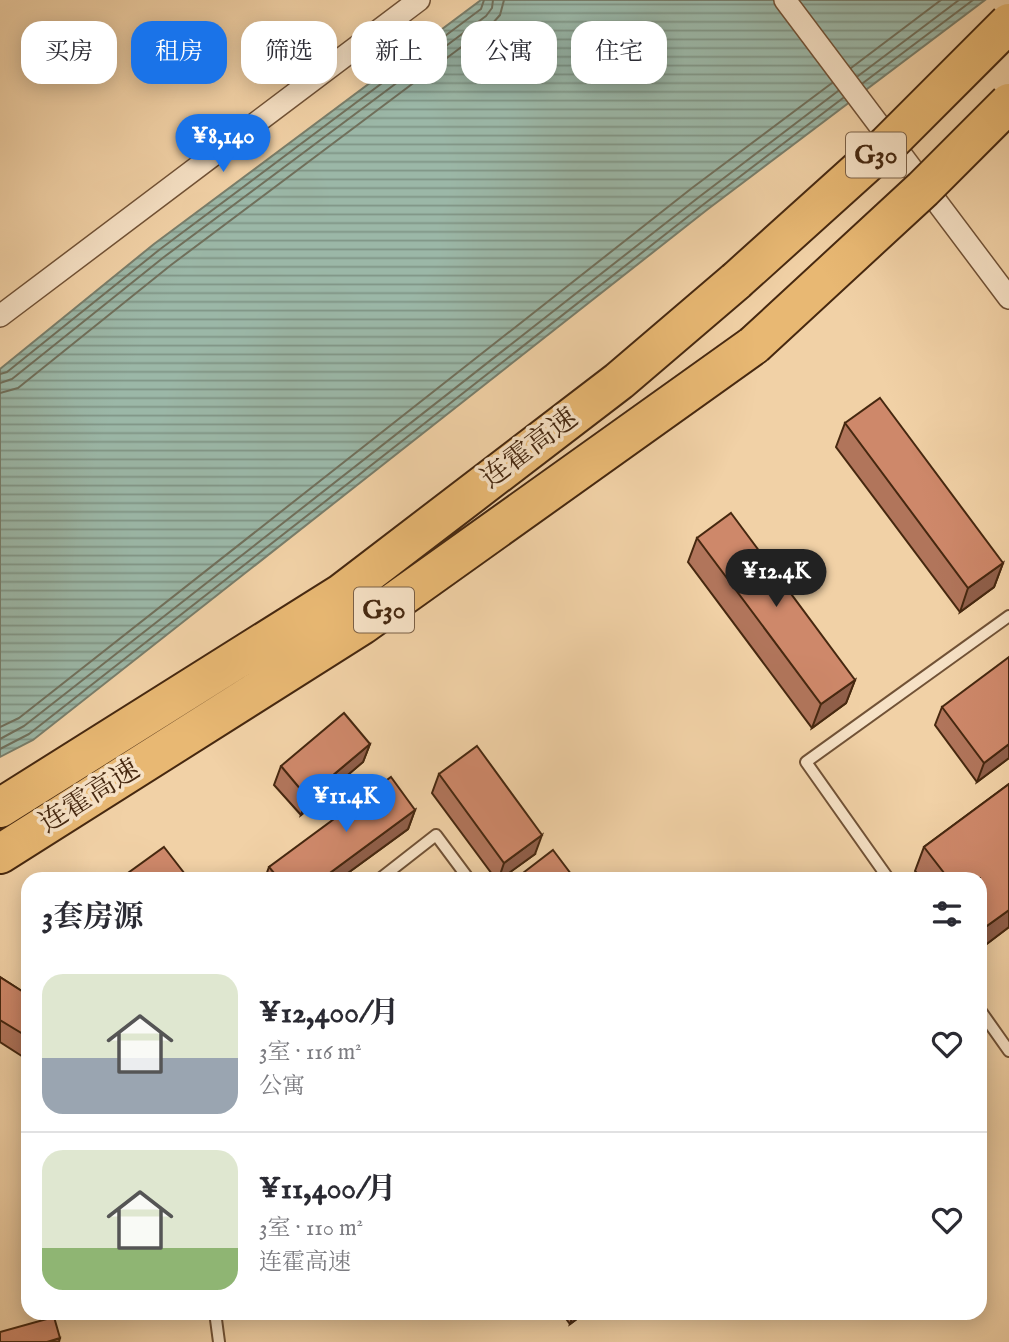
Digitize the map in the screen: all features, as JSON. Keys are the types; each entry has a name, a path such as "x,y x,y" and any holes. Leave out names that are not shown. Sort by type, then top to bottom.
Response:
{"highway":[{"name":"连霍高速","path":"0,808 342,593 619,381 736,281 888,144 1009,23"},
{"name":"连霍高速","path":"0,854 362,625 754,345 923,189 1009,103"}],"street":[{"path":"0,316 419,0"},
{"path":"785,0 1009,298"}],"lane":[{"path":"884,872 806,762 1009,616"},
{"path":"389,872 436,835 464,872"},
{"path":"987,1020 1009,1051"},
{"path":"216,1320 219,1342"}],"water":[{"path":"481,0 985,0 708,209 33,740 0,757 0,369 154,244 368,84 447,84 447,25"}],"building":[{"path":"880,398 1003,563 968,588 845,423"},
{"path":"731,513 855,680 821,704 697,538"},
{"path":"1009,657 1009,744 984,763 942,707"},
{"path":"344,713 370,744 307,797 281,766"},
{"path":"477,746 542,835 504,863 439,774"},
{"path":"391,777 415,810 331,872 273,872 269,867"},
{"path":"1009,784 1009,910 987,926 987,872 943,872 924,847"},
{"path":"164,847 183,872 129,872"},
{"path":"553,850 570,872 524,872"},
{"path":"0,977 21,990 21,1033 0,1020"},
{"path":"43,1320 55,1320 60,1338 47,1342 0,1342 0,1332"}]}
